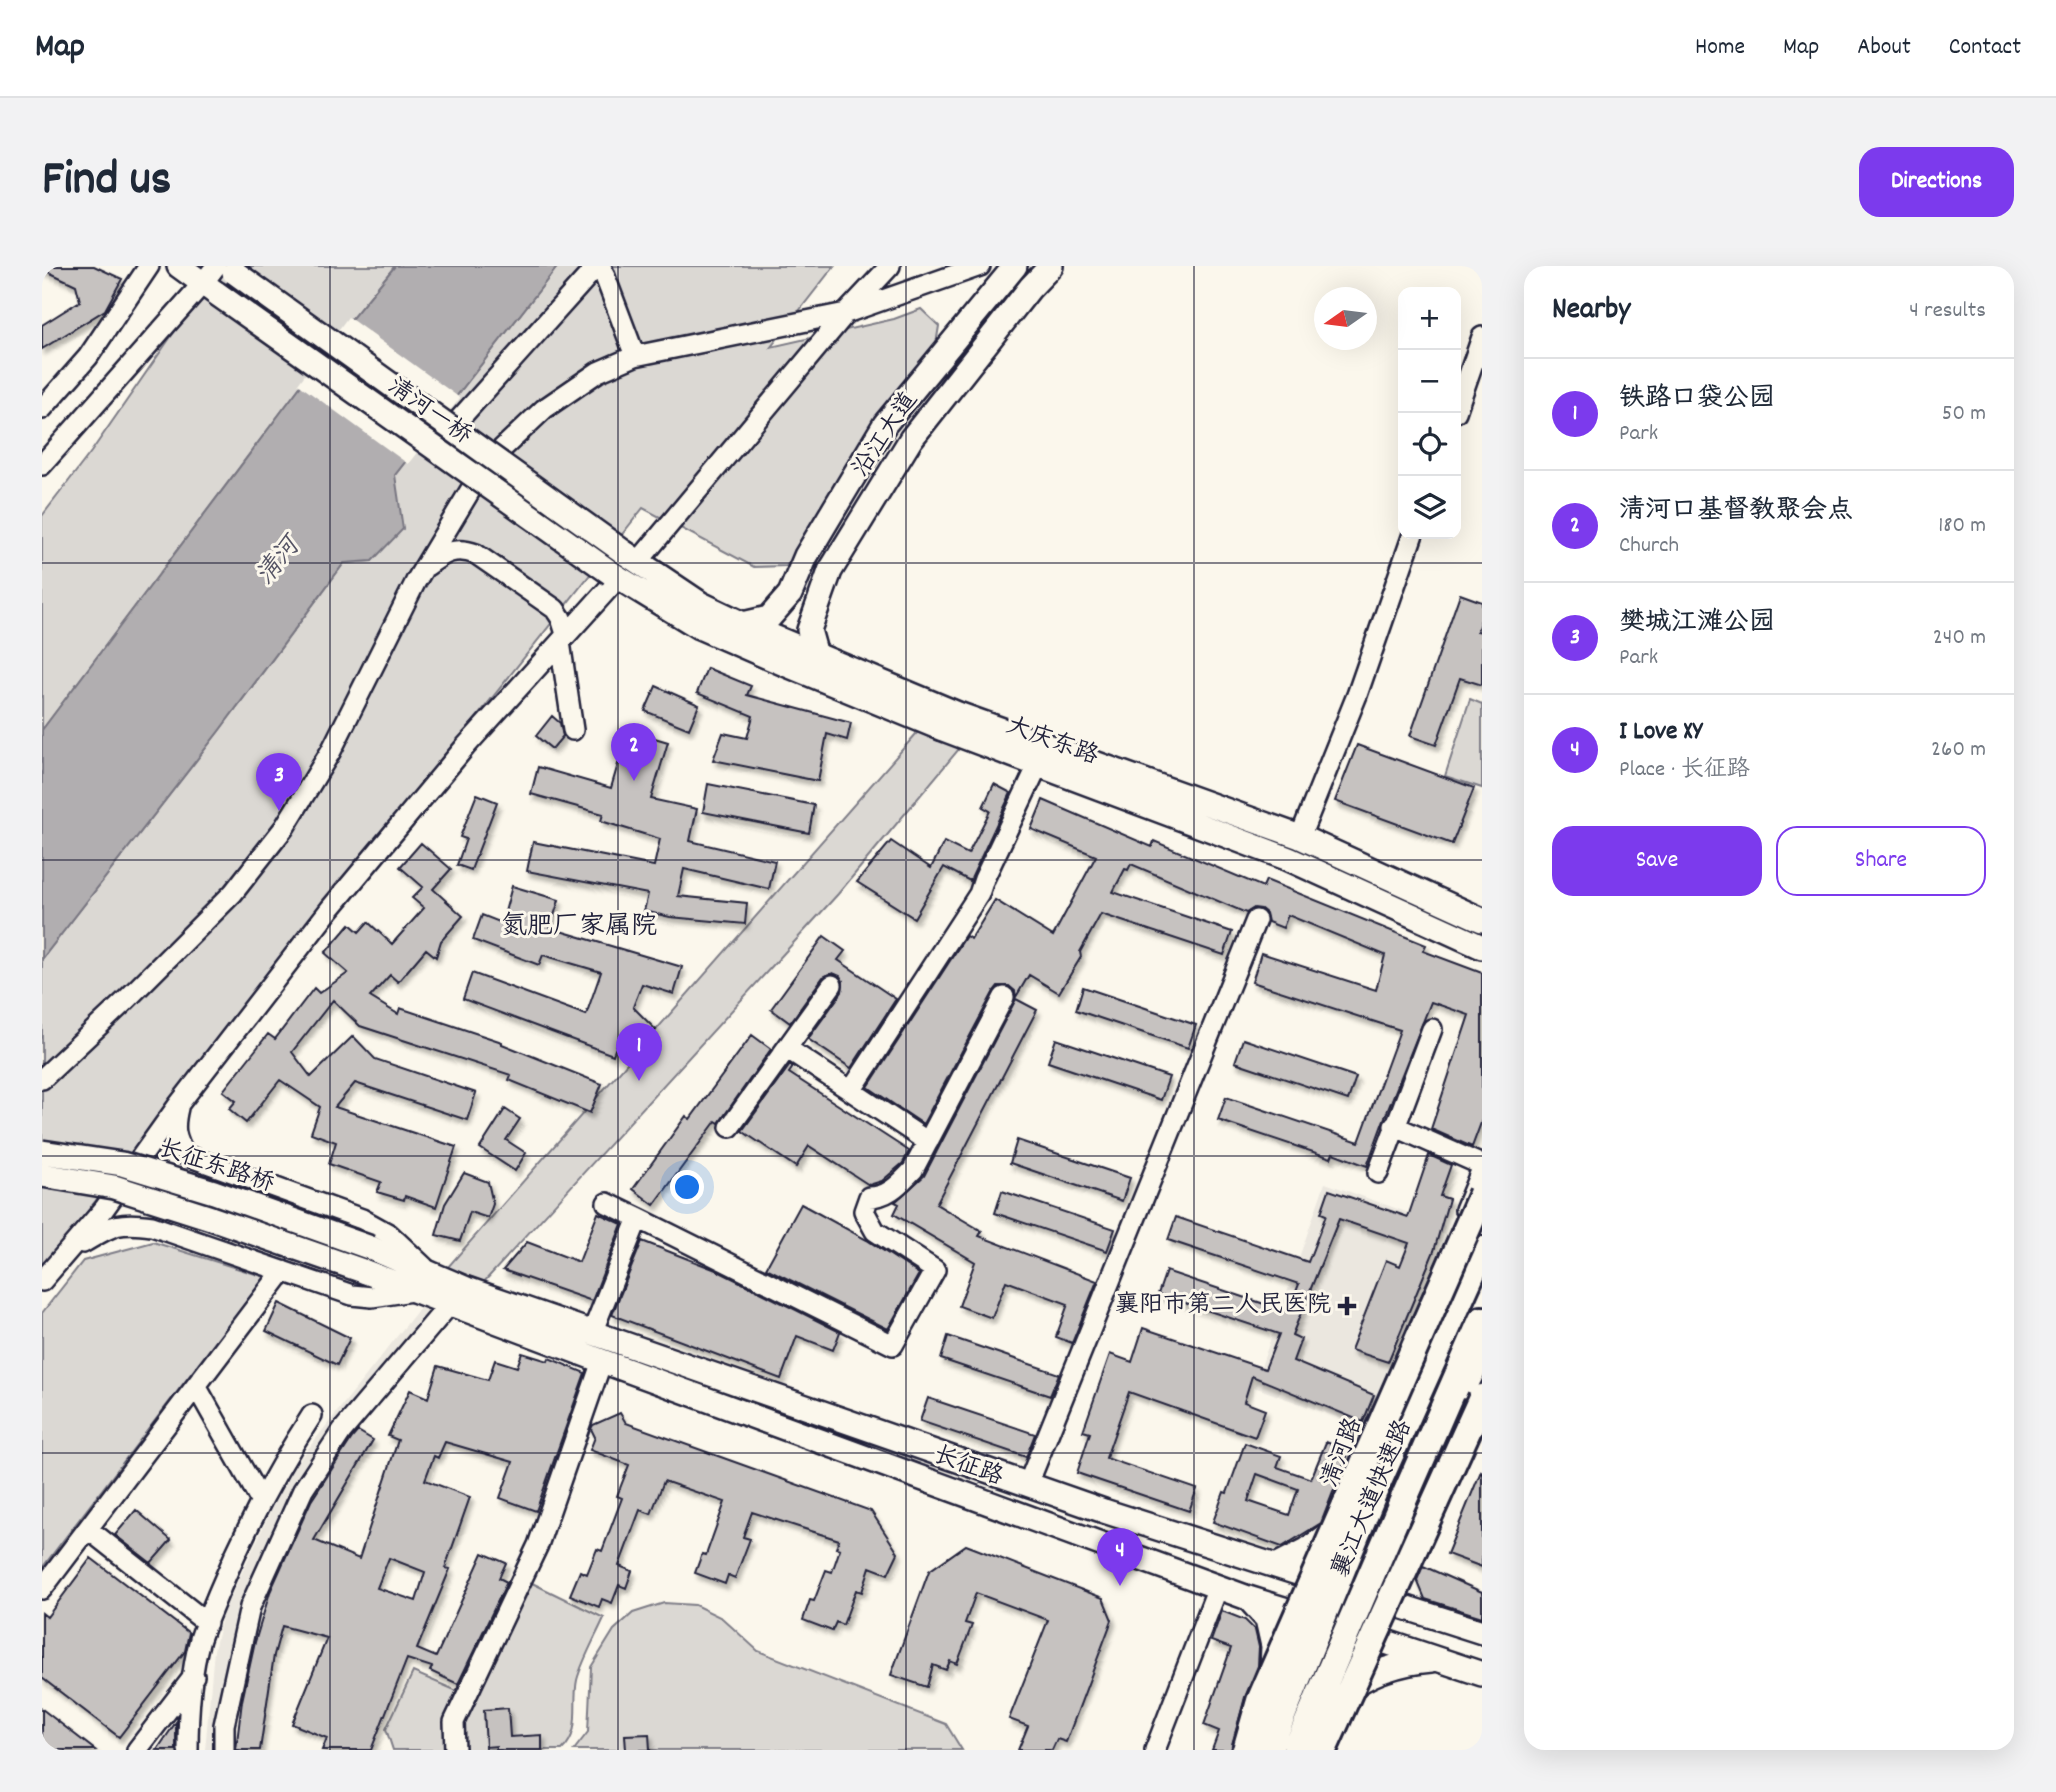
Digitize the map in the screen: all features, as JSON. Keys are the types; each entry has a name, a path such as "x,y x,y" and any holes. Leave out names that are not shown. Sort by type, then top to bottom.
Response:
{"highway":[{"path":"1248,1750 1259,1701 1482,1194"},
{"name":"襄江大道快速路","path":"1268,1750 1374,1491 1482,1250"},
{"name":"襄江大道快速路","path":"1296,1750 1482,1320"},
{"path":"1318,1743 1482,1398"}],"main road":[{"path":"179,266 219,276"},
{"name":"沿江大道","path":"743,624 769,618 790,594 806,556 885,424 1015,266"},
{"name":"沿江大道","path":"816,655 809,630 831,571 844,549 911,439 1030,288 1051,266"},
{"name":"清河一桥","path":"219,276 632,557"},
{"name":"清河一桥","path":"219,276 615,576"},
{"name":"大庆东路","path":"632,557 702,604 743,624 958,714 1300,837 1482,920"},
{"name":"大庆东路","path":"615,576 699,627 943,729 1289,859 1482,947"},
{"name":"长征东路桥","path":"42,1152 122,1164 214,1192 371,1248 433,1275"},
{"name":"清河路","path":"1248,1750 1343,1524 1482,1174"},
{"name":"长征东路桥","path":"42,1175 114,1187 363,1271 412,1291"},
{"name":"长征路","path":"433,1275 1028,1484 1482,1632"},
{"name":"长征路","path":"412,1291 1248,1598 1482,1674"},
{"path":"1318,1743 1395,1530 1482,1353"},
{"path":"1276,1566 1307,1550 1343,1524"},
{"path":"1395,1530 1395,1565 1399,1586 1415,1610"},
{"path":"1248,1598 1267,1619 1273,1646 1270,1703"},
{"path":"1318,1743 1354,1684 1407,1662 1436,1659"}],"street":[{"path":"42,409 88,357 149,266"},
{"path":"486,464 446,434 599,266 635,356"},
{"path":"632,557 890,266"},
{"path":"42,1079 233,893 284,828 331,751 423,568 486,464 544,409 598,372 635,356 846,313 980,266"},
{"path":"42,465 219,276"},
{"path":"1461,398 1482,337"},
{"path":"1300,837 1357,695 1411,539"},
{"path":"423,568 443,554 464,549 476,554 555,609 568,614 588,609"},
{"path":"42,1282 104,1209 179,1104 330,909 465,747 615,576"},
{"path":"555,609 561,618 573,730"},
{"path":"851,1091 979,894 1038,765"},
{"path":"1028,1484 1256,920"},
{"path":"730,1127 832,985"},
{"path":"607,1203 893,1345 935,1270 875,1231 864,1211 869,1197 891,1192 913,1170 1004,997"},
{"path":"1378,1173 1432,1029"},
{"path":"788,1049 928,1142"},
{"path":"179,1104 175,1122 176,1138 185,1155"},
{"path":"1394,1126 1482,1165"},
{"path":"151,1143 362,1219 389,1234 433,1275"},
{"path":"104,1209 352,1295 372,1297 412,1291"},
{"path":"592,1333 638,1218"},
{"path":"70,1251 113,1225 127,1223 152,1226"},
{"path":"42,1588 283,1272"},
{"path":"223,1750 224,1725 250,1607 303,1490 342,1431 444,1303"},
{"path":"455,1750 454,1722 538,1545 601,1361"},
{"path":"196,1386 261,1501"},
{"path":"188,1750 194,1675 200,1640 261,1501 277,1469 312,1415"},
{"path":"88,1528 207,1623"},
{"path":"1155,1750 1218,1587"},
{"path":"137,1750 194,1675"}],"shaded area":[{"path":"220,266 395,266 348,323 42,730 42,516 91,452"},
{"path":"558,266 834,266 771,347 894,319 921,309 939,326 934,356 809,544 786,566 754,567 643,508 171,1102 42,1271 42,959 219,731 344,563 372,561 395,475"},
{"path":"1470,699 1482,704 1482,788 1445,776"},
{"path":"923,726 964,743 838,894 483,1283 447,1268"},
{"name":"襄阳市第二人民医院","path":"1325,1183 1445,1226 1364,1427 1254,1387"},
{"path":"153,1242 265,1277 42,1568 42,1313 83,1261"},
{"path":"447,1268 483,1283 373,1384 244,1612 220,1750 205,1750 214,1650 223,1613 288,1474 433,1291"},
{"path":"530,1582 604,1618 577,1680 574,1726 568,1743 562,1750 393,1750 386,1729 413,1672 471,1697"},
{"path":"664,1603 695,1605 722,1618 758,1651 946,1724 962,1750 574,1750 588,1732 591,1667 614,1630 633,1613"}],"water":[{"name":"清河","path":"395,266 558,266 395,475 403,529 372,561 344,563 219,731 42,959 42,730 348,323"}],"pier":[{"path":"348,317 460,398 408,464 298,384"}],"building":[{"path":"42,266 94,266 122,279 105,310 42,349 42,325 80,301 76,285 42,269"},
{"path":"1460,594 1482,602 1482,617 1477,631 1482,632 1482,685 1460,678 1436,745 1410,736"},
{"path":"707,668 751,686 747,695 851,723 847,740 827,734 818,781 713,760 723,733 747,738 753,716 697,693"},
{"path":"656,686 699,705 689,729 645,711"},
{"path":"552,716 560,723 563,736 552,749 536,736"},
{"path":"628,730 668,742 651,799 697,809 690,841 775,861 769,889 684,869 678,896 747,903 745,924 670,917 644,911 648,894 527,871 533,842 654,866 660,839 601,821 603,814 531,794 538,767 611,788"},
{"path":"1357,745 1474,788 1452,844 1335,801"},
{"path":"708,784 814,805 809,833 703,812"},
{"path":"994,784 1011,793 970,881 944,867 914,918 857,882 891,841 931,868 944,842 968,854 990,811 983,807"},
{"path":"477,794 497,802 471,870 457,865 466,839 460,837"},
{"path":"1043,800 1152,847 1154,841 1263,887 1266,880 1426,945 1423,951 1482,973 1482,1120 1472,1147 1431,1129 1469,1015 1431,1002 1367,1166 1333,1153 1331,1158 1218,1120 1226,1097 1359,1142 1400,1030 1252,982 1261,953 1376,990 1385,955 1288,915 1283,928 1268,922 1266,913 1261,909 1254,908 1246,913 1131,864 1128,870 1125,869 1113,892 1232,932 1224,955 1101,914 1080,952 1081,957 1059,993 1029,975 1016,997 1015,991 1009,986 998,986 923,1124 868,1087 966,936 971,939 995,900 1053,936 1096,856 1031,829"},
{"path":"421,843 451,869 433,889 463,916 441,941 436,957 426,949 398,982 390,975 370,997 398,1014 400,1008 502,1042 602,1084 590,1113 509,1080 511,1075 360,1026 333,1000 292,1052 311,1077 353,1036 375,1059 476,1093 467,1120 355,1083 335,1107 456,1147 436,1207 405,1196 404,1200 377,1192 381,1182 329,1164 336,1142 311,1133 320,1107 280,1080 246,1123 229,1109 236,1101 223,1091 268,1034 275,1039 314,988 319,993 348,973 325,953 350,924 359,932 368,922 392,944 424,908 412,898 423,887 400,867"},
{"path":"512,886 559,900 550,928 682,967 674,994 642,984 633,1007 656,1030 634,1053 619,1039 613,1055 463,999 472,973 586,1015 601,972 543,955 539,965 473,940 482,915 502,923"},
{"path":"824,936 845,951 838,960 896,999 851,1068 808,1039 842,992 843,981 840,976 833,973 823,977 790,1023 771,1009"},
{"path":"1083,987 1196,1025 1188,1048 1076,1010"},
{"path":"1016,999 1037,1010 936,1204 982,1231 979,1236 1097,1281 1072,1343 1056,1337 1068,1304 1006,1281 992,1318 959,1306 975,1262 894,1214 899,1204 895,1202 924,1176"},
{"path":"752,1035 771,1049 719,1123 716,1121 654,1205 633,1189 686,1116 690,1119"},
{"path":"1056,1039 1169,1077 1161,1100 1048,1062"},
{"path":"1243,1039 1356,1077 1348,1100 1235,1062"},
{"path":"790,1065 793,1067 789,1073 909,1151 903,1163 882,1181 869,1185 809,1146 796,1167 742,1131"},
{"path":"505,1109 520,1119 506,1140 526,1153 515,1171 480,1148"},
{"path":"1017,1140 1130,1178 1122,1201 1010,1163"},
{"path":"1429,1155 1451,1165 1440,1196 1449,1199 1434,1251 1388,1362 1351,1350 1386,1260 1400,1266 1409,1243 1339,1219 1292,1335 1301,1339 1293,1361 1374,1395 1363,1422 1252,1376 1244,1402 1265,1410 1255,1437 1129,1392 1106,1458 1197,1489 1189,1511 1077,1473 1090,1433 1083,1431 1110,1354 1132,1362 1143,1328 1265,1369 1279,1334 1158,1294 1166,1271 1288,1312 1299,1284 1168,1240 1176,1217 1308,1262 1326,1215 1321,1213 1329,1190 1408,1217"},
{"path":"464,1173 488,1182 493,1204 488,1218 470,1212 460,1241 436,1235 445,1204"},
{"path":"1002,1191 1115,1229 1107,1251 995,1213"},
{"path":"801,1204 867,1240 919,1274 888,1329 766,1268"},
{"path":"598,1213 622,1224 592,1301 503,1270 527,1242 579,1262"},
{"path":"642,1241 716,1270 840,1332 833,1350 797,1336 781,1379 612,1315"},
{"path":"279,1303 350,1338 337,1365 266,1331"},
{"path":"948,1336 1059,1374 1050,1396 941,1359"},
{"path":"522,1353 548,1361 549,1358 585,1373 536,1511 500,1498 513,1462 445,1442 438,1458 434,1456 425,1480 470,1497 445,1568 450,1569 417,1649 436,1657 483,1553 506,1563 499,1578 507,1582 458,1684 430,1671 432,1667 407,1659 371,1750 322,1750 327,1738 292,1724 327,1638 282,1626 274,1655 260,1750 236,1750 242,1701 270,1592 311,1501 352,1438 358,1431 373,1440 314,1540 359,1559 398,1440 388,1436 410,1390 428,1398 438,1366 488,1380 495,1360 517,1367","holes":["389,1558 425,1572 416,1601 377,1588"]},
{"path":"928,1398 1035,1434 1026,1457 920,1421"},
{"path":"620,1413 626,1423 871,1511 898,1553 888,1574 870,1567 862,1592 856,1590 843,1625 836,1622 832,1631 803,1620 826,1570 832,1572 840,1549 836,1548 839,1540 752,1512 743,1537 750,1539 735,1578 728,1575 725,1584 695,1573 702,1554 706,1555 725,1502 664,1481 651,1514 640,1510 619,1566 632,1571 626,1588 619,1585 612,1603 602,1599 599,1607 570,1595 580,1571 587,1574 597,1549 602,1551 622,1498 617,1496 629,1465 590,1450 595,1437 591,1429 593,1425"},
{"path":"1326,1442 1349,1451 1321,1523 1282,1547 1213,1522 1245,1443 1281,1456 1277,1467 1311,1479","holes":["1257,1474 1298,1489 1289,1515 1248,1501"]},
{"path":"1482,1472 1482,1567 1447,1554"},
{"path":"136,1510 171,1540 151,1563 115,1535"},
{"path":"966,1545 1103,1598 1112,1620 1066,1742 1057,1739 1052,1750 1018,1750 1028,1726 1009,1719 1048,1620 976,1593 965,1623 972,1625 957,1664 950,1661 946,1670 933,1665 927,1687 891,1675 929,1571"},
{"path":"91,1558 189,1633 185,1651 119,1737 42,1678 42,1613 47,1617"},
{"path":"1423,1566 1482,1592 1482,1617 1425,1599 1417,1580"},
{"path":"1222,1611 1245,1620 1255,1630 1259,1647 1258,1666 1245,1697 1231,1750 1212,1750 1219,1731 1204,1725 1231,1648 1211,1641"},
{"path":"508,1708 510,1737 542,1735 542,1750 496,1750 496,1746 486,1747 484,1710"},
{"path":"42,1709 95,1750 42,1750"},
{"path":"176,1722 176,1750 157,1750"},
{"path":"649,1734 650,1750 626,1750 625,1735"}],"place":[{"name":"清河口基督教聚会点","path":"634,781"},
{"name":"樊城江滩公园","path":"279,811"},
{"name":"铁路口袋公园","path":"639,1081"},
{"name":"襄阳市第二人民医院","path":"1347,1306"},
{"name":"I Love XY","path":"1120,1586"}],"district":[{"name":"氮肥厂家属院","path":"579,927"}]}
